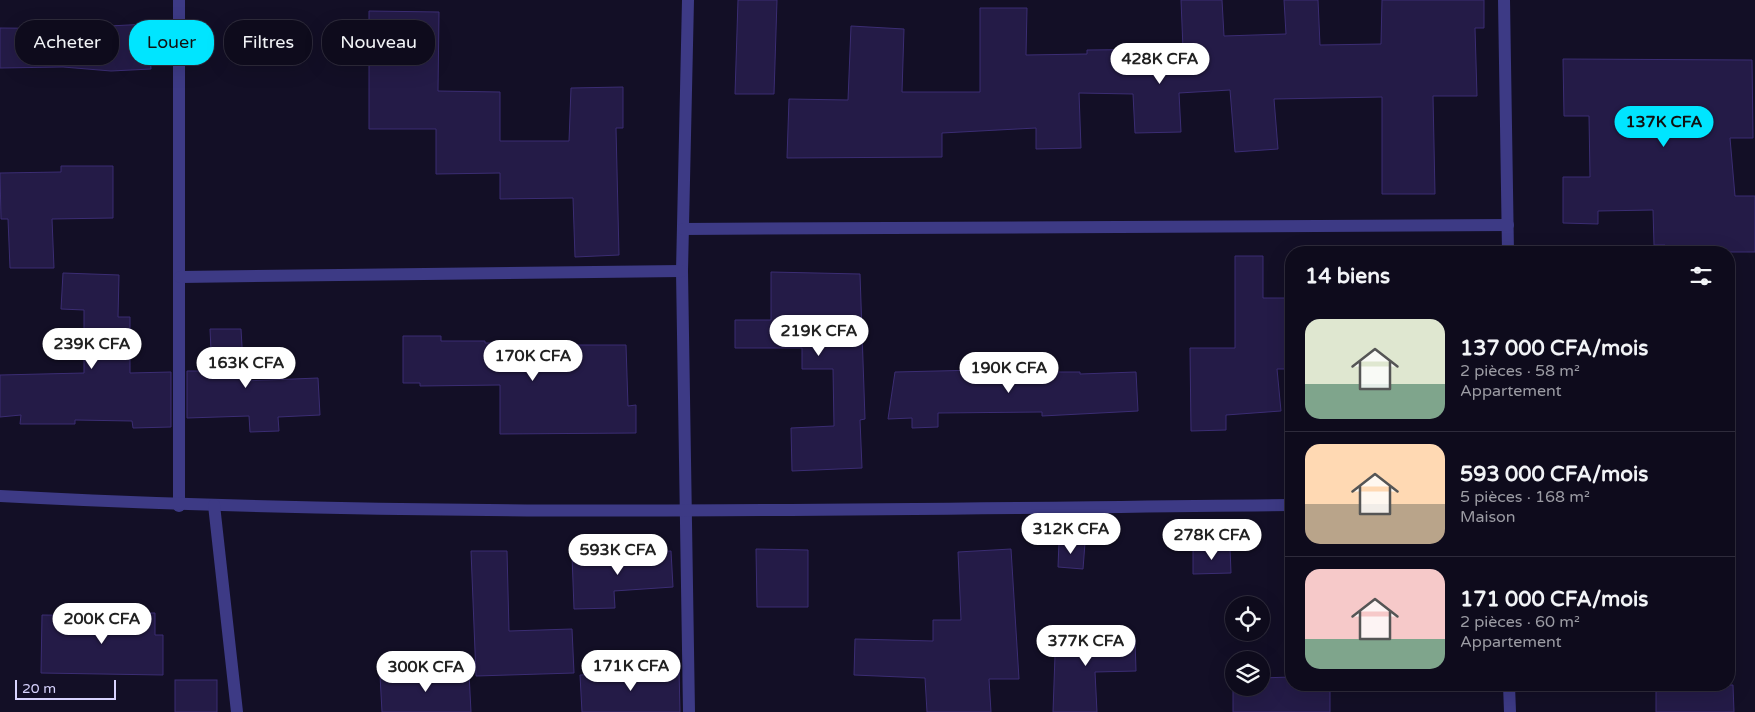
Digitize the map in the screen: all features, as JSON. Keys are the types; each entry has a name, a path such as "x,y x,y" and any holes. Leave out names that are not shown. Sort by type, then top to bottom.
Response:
{"street":[{"path":"179,0 179,506"},
{"path":"688,0 682,271 689,712"},
{"path":"1504,0 1508,246"},
{"path":"683,229 1508,225"},
{"path":"180,277 682,271"},
{"path":"0,496 179,506 685,511 1285,505"},
{"path":"214,505 238,712"},
{"path":"1510,691 1510,712"}],"building":[{"path":"738,0 777,0 774,94 735,94"},
{"path":"1181,0 1222,0 1224,36 1286,34 1284,0 1318,0 1320,45 1381,44 1382,0 1484,0 1484,28 1475,28 1477,96 1433,96 1435,194 1382,194 1382,97 1274,99 1278,149 1235,152 1230,90 1179,93 1181,132 1135,133 1133,94 1079,93 1081,148 1036,149 1036,128 942,133 942,157 787,158 789,99 848,100 851,26 904,29 902,92 980,92 980,8 1027,8 1026,55 1087,54 1087,50 1183,49"},
{"path":"369,11 439,12 438,91 500,92 500,141 569,141 571,88 623,87 623,128 616,128 619,255 575,257 573,198 500,199 500,173 436,174 436,129 369,129 369,65 435,65 435,20 369,20"},
{"path":"119,25 129,25 129,65 151,65 151,69 111,71 63,67 0,68 0,28 15,28 15,65 119,65"},
{"path":"1563,59 1752,60 1753,138 1730,138 1735,196 1755,196 1755,252 1735,252 1735,246 1654,245 1653,210 1598,211 1598,224 1563,223 1563,177 1590,177 1589,116 1564,116"},
{"path":"61,166 113,166 113,218 52,219 54,268 10,268 8,219 1,219 0,173 61,172"},
{"path":"1235,256 1263,256 1263,298 1285,298 1285,369 1277,369 1281,411 1226,415 1226,430 1191,431 1190,348 1235,348"},
{"path":"771,272 860,274 865,419 860,420 862,468 792,471 791,428 834,426 833,369 802,369 802,348 735,348 735,320 771,320"},
{"path":"63,273 119,275 118,317 130,317 130,373 171,372 171,427 133,428 132,421 75,420 75,424 20,424 21,415 0,417 0,375 84,373 84,310 61,309"},
{"path":"210,329 241,329 244,381 318,378 320,415 278,417 279,431 250,432 249,416 187,418 187,371 212,371"},
{"path":"403,336 441,336 441,341 485,341 485,343 525,343 525,345 626,345 628,406 636,405 636,433 500,434 500,385 420,386 420,383 403,383"},
{"path":"979,370 979,372 1080,372 1080,374 1136,372 1138,411 1042,416 1042,412 938,413 938,427 912,428 912,418 888,419 895,372"},
{"path":"1059,542 1085,543 1083,569 1058,567"},
{"path":"1193,548 1230,548 1231,573 1193,574"},
{"path":"756,549 808,550 808,607 757,607"},
{"path":"1011,549 1019,679 989,679 991,712 927,712 925,678 854,675 855,639 933,641 933,620 961,620 958,552"},
{"path":"471,551 507,551 509,631 572,629 574,673 476,676"},
{"path":"671,551 673,587 614,591 615,608 574,609 572,555"},
{"path":"120,613 155,613 155,635 163,635 163,675 41,673 42,615 120,616"},
{"path":"1086,626 1087,640 1135,639 1136,671 1095,672 1097,712 1053,712 1056,627"},
{"path":"679,670 680,712 582,712 580,675"},
{"path":"417,673 417,676 469,673 471,712 382,712 380,675"},
{"path":"1285,677 1285,691 1330,691 1330,712 1233,712 1233,696 1270,696 1270,678"},
{"path":"175,680 217,680 217,712 175,712"},
{"path":"1656,691 1733,691 1734,712 1656,712"}]}
